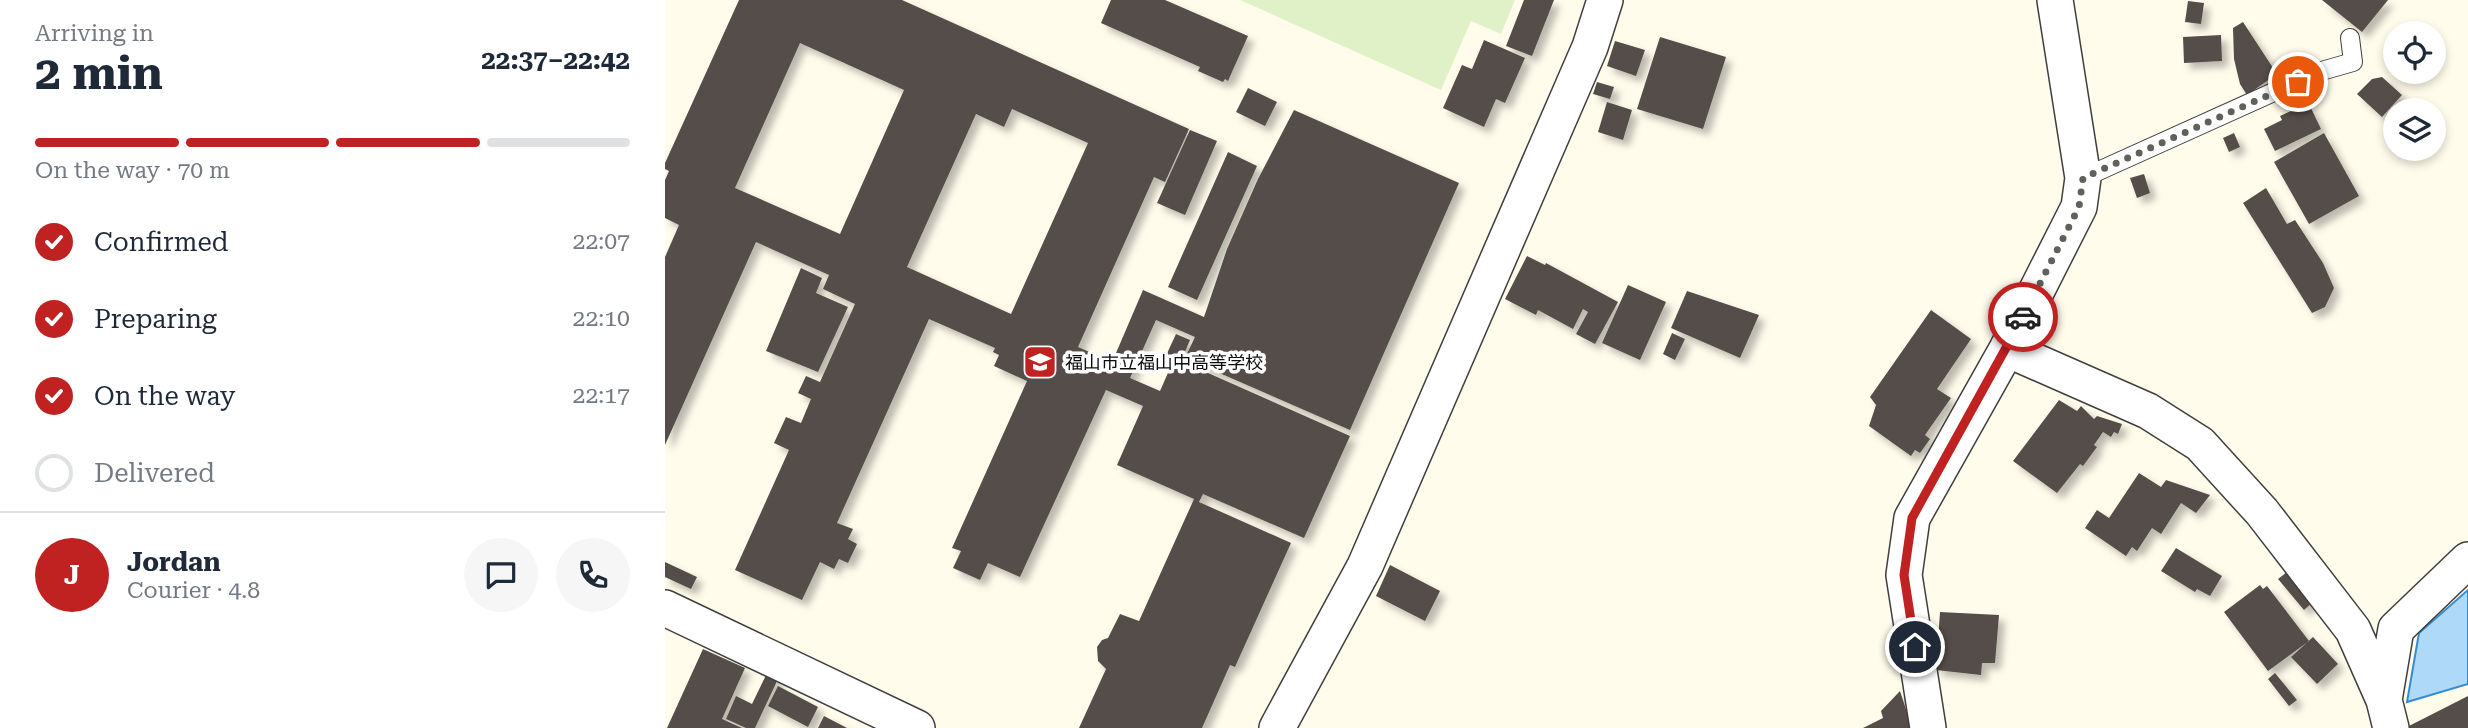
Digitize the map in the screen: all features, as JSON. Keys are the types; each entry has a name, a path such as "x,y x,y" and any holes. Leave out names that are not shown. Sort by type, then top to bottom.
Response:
{"street":[{"path":"1277,728 1365,566 1585,60 1605,0"},
{"path":"1928,728 1904,575 1912,518 2007,349 2079,207 2083,178 2055,0"},
{"path":"2007,349 2148,411 2200,444 2262,512 2353,630 2388,714"},
{"path":"2388,714 2396,629 2468,560"},
{"path":"665,608 918,728"}],"lane":[{"path":"2083,178 2318,72 2353,62 2350,38"}],"green space":[{"path":"1240,0 1515,0 1501,34 1471,21 1441,90"}],"water":[{"path":"2468,590 2468,684 2407,702 2419,633"}],"building":[{"path":"739,0 902,0 1189,129 1165,182 1154,177 1078,347 1117,364 1118,362 1113,360 1143,290 1204,317 1227,249 1258,179 1294,110 1459,183 1350,430 1185,358 1195,337 1156,320 1130,378 1160,391 1171,366 1163,362 1176,334 1190,340 1181,361 1350,436 1304,538 1203,494 1199,502 1291,543 1235,667 1230,665 1202,728 1079,728 1106,669 1098,661 1097,647 1102,640 1108,638 1120,614 1139,621 1194,499 1117,465 1143,406 1106,390 1020,577 988,563 980,580 953,568 961,551 952,548 1027,381 994,366 999,355 993,352 995,348 929,319 837,523 853,529 848,539 857,544 848,563 839,559 834,569 820,562 802,600 735,570 789,450 774,443 786,417 801,423 811,399 798,393 806,376 820,382 855,304 823,289 829,275 756,242 665,445 665,257 679,225 665,218 665,180 669,171 665,169 665,163","holes":["800,43 904,90 840,234 735,188","1012,109 1088,143 1011,314 907,267 976,114 1004,127"]},
{"path":"1111,0 1165,0 1248,36 1228,81 1225,79 1223,82 1198,71 1200,67 1101,23"},
{"path":"1524,0 1554,0 1532,56 1506,46"},
{"path":"2322,0 2388,0 2362,32"},
{"path":"2188,1 2204,3 2201,24 2185,22"},
{"path":"2243,22 2277,74 2247,95 2240,84 2234,59 2233,28"},
{"path":"2221,35 2222,61 2184,63 2183,37"},
{"path":"1660,37 1726,57 1703,129 1637,109"},
{"path":"1484,40 1525,58 1505,103 1496,99 1484,127 1443,108 1462,65 1472,69"},
{"path":"1615,41 1645,50 1636,76 1607,66"},
{"path":"2382,77 2383,84 2390,84 2402,95 2399,98 2383,98 2382,117 2357,94 2372,79"},
{"path":"1597,82 1614,87 1610,99 1593,94"},
{"path":"1248,88 1277,102 1265,126 1236,112"},
{"path":"1607,102 1632,110 1623,140 1598,132"},
{"path":"2304,105 2306,108 2310,106 2321,129 2275,151 2264,129 2282,120 2280,116"},
{"path":"1190,130 1217,141 1185,215 1157,203"},
{"path":"2234,133 2240,147 2229,152 2223,138"},
{"path":"2324,133 2359,196 2309,224 2274,162"},
{"path":"1228,152 1257,166 1197,300 1168,287"},
{"path":"2144,174 2150,193 2137,198 2130,178"},
{"path":"2266,188 2287,224 2295,220 2323,263 2334,288 2325,307 2312,313 2243,203"},
{"path":"1527,256 1545,265 1546,263 1618,302 1595,344 1576,334 1588,312 1583,309 1573,329 1538,310 1536,315 1505,299"},
{"path":"801,268 822,278 816,293 848,307 818,372 766,351"},
{"path":"1628,285 1666,302 1640,360 1602,343"},
{"path":"1687,291 1759,315 1740,358 1671,328"},
{"path":"1931,310 1971,339 1937,389 1951,398 1925,435 1930,439 1920,453 1915,450 1911,456 1869,426 1876,405 1870,397"},
{"path":"1672,333 1685,339 1675,360 1663,354"},
{"path":"2059,400 2077,411 2081,406 2094,419 2097,416 2122,424 2118,434 2114,432 2111,437 2103,432 2094,445 2097,447 2083,466 2080,464 2057,493 2013,461"},
{"path":"2139,473 2161,487 2166,480 2210,495 2196,513 2181,503 2161,534 2152,528 2137,551 2132,547 2126,556 2085,528 2097,510 2109,518"},
{"path":"2176,548 2222,576 2210,596 2197,589 2195,592 2161,571"},
{"path":"665,562 697,577 691,589 665,577"},
{"path":"1390,565 1440,591 1425,621 1376,596"},
{"path":"2287,572 2313,602 2304,610 2278,579"},
{"path":"2260,585 2263,589 2267,586 2309,641 2268,671 2224,612"},
{"path":"1940,612 1999,615 1995,663 1982,663 1981,675 1936,670"},
{"path":"2313,637 2338,664 2317,684 2291,657"},
{"path":"703,649 745,668 722,719 742,728 667,728"},
{"path":"767,673 778,679 755,728 746,728 726,719 736,696 752,704"},
{"path":"2275,673 2297,700 2289,706 2268,679"},
{"path":"778,686 818,707 808,727 768,706"},
{"path":"1900,691 1912,728 1863,728 1883,718 1881,711"},
{"path":"2468,696 2468,728 2405,728"},
{"path":"824,716 847,728 818,728"}],"way so far":[{"path":"2023,317 2079,207 2083,178 2298,82"}],"place":[{"name":"福山市立福山中高等学校","path":"1040,362"}],"route":[{"path":"1915,647 1904,575 1912,518 2023,317"}]}
